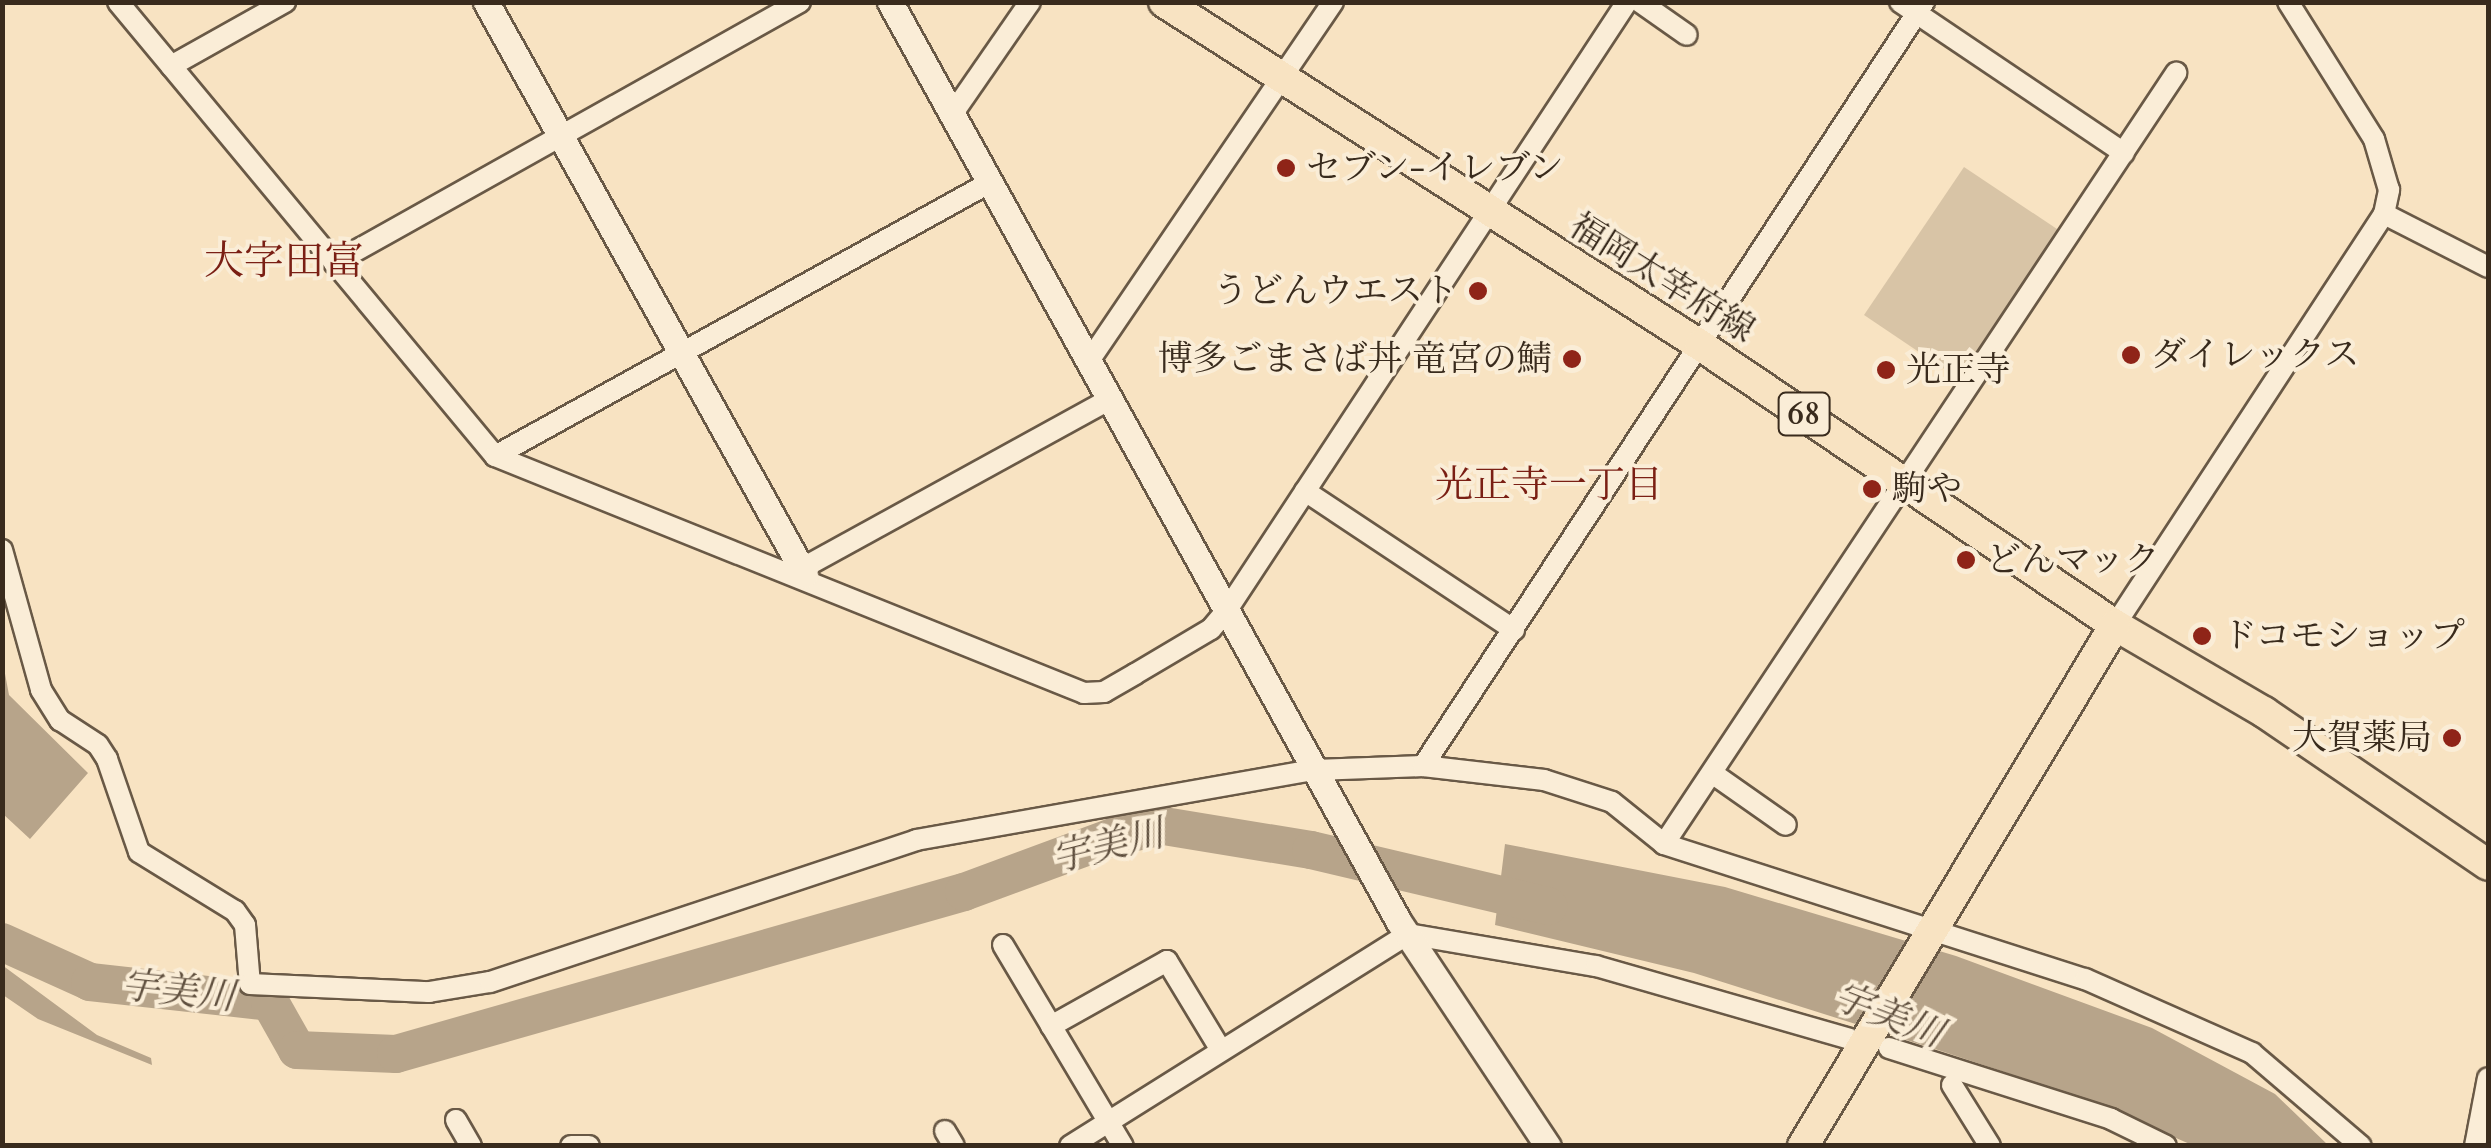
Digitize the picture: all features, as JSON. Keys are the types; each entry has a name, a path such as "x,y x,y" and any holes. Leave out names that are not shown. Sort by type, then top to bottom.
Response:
{"main road":[{"name":"福岡太宰府線","path":"1164,2 1282,82 1700,345 2115,625 2264,712 2488,865"},
{"path":"1803,1146 1868,1044 2115,625"}],"street":[{"path":"118,2 495,456 803,572 1084,693 1120,683 1210,629 1227,610 1627,2"},
{"path":"171,66 284,2"},
{"path":"486,2 803,572"},
{"path":"334,263 558,133 800,2"},
{"path":"890,2 1404,928 1548,1146"},
{"path":"951,116 1030,2"},
{"path":"1089,361 1333,2"},
{"path":"1640,2 1688,35"},
{"path":"2115,625 2384,214 2390,190 2374,139 2288,2"},
{"path":"1423,766 1700,345 1914,6 2124,153"},
{"path":"1664,844 2176,73"},
{"path":"495,456 989,183"},
{"path":"2384,214 2488,267"},
{"path":"803,572 1110,399"},
{"path":"1305,491 1514,630"},
{"path":"2,550 41,690 60,720 98,744 108,760 138,852 235,911 245,925 250,984 429,992 490,982 916,840 1315,770 1423,766 1544,780 1612,802 1664,844 2085,979 2210,1030 2278,1072 2361,1146"},
{"path":"1712,774 1786,824"},
{"path":"1070,1146 1404,928 1596,966 2111,1119 2166,1146"},
{"path":"1003,945 1123,1146"},
{"path":"1052,1026 1168,961 1221,1050"},
{"path":"2475,1146 2488,1078"},
{"path":"1952,1085 1990,1146"},
{"path":"456,1120 471,1146"},
{"path":"572,1146 589,1146"}],"shaded area":[{"path":"1964,167 2060,231 1959,379 1864,315"}],"water":[{"path":"3,663 9,695 88,773 30,839 3,814"},
{"path":"1505,844 1725,887 1956,956 2152,1028 2275,1094 2328,1145 2192,1145 2089,1100 1938,1050 1694,973 1495,925"},
{"path":"2,965 97,1035 151,1058 152,1065 38,1019 3,995"}],"waterway":[{"name":"宇美川","path":"2,942 90,982 270,1002 297,1050 396,1054 964,892 1113,837 1164,826 1311,850 1548,906"}],"place":[{"name":"セブン-イレブン","path":"1286,168"},
{"name":"うどんウエスト","path":"1478,291"},
{"name":"ダイレックス","path":"2131,355"},
{"name":"博多ごまさば丼 竜宮の鯖","path":"1572,359"},
{"name":"光正寺","path":"1886,370"},
{"name":"駒や","path":"1872,489"},
{"name":"どんマック","path":"1966,560"},
{"name":"ドコモショップ","path":"2202,636"},
{"name":"大賀薬局","path":"2452,738"}],"district":[{"name":"大字田富","path":"284,262"},
{"name":"光正寺一丁目","path":"1549,486"}]}
